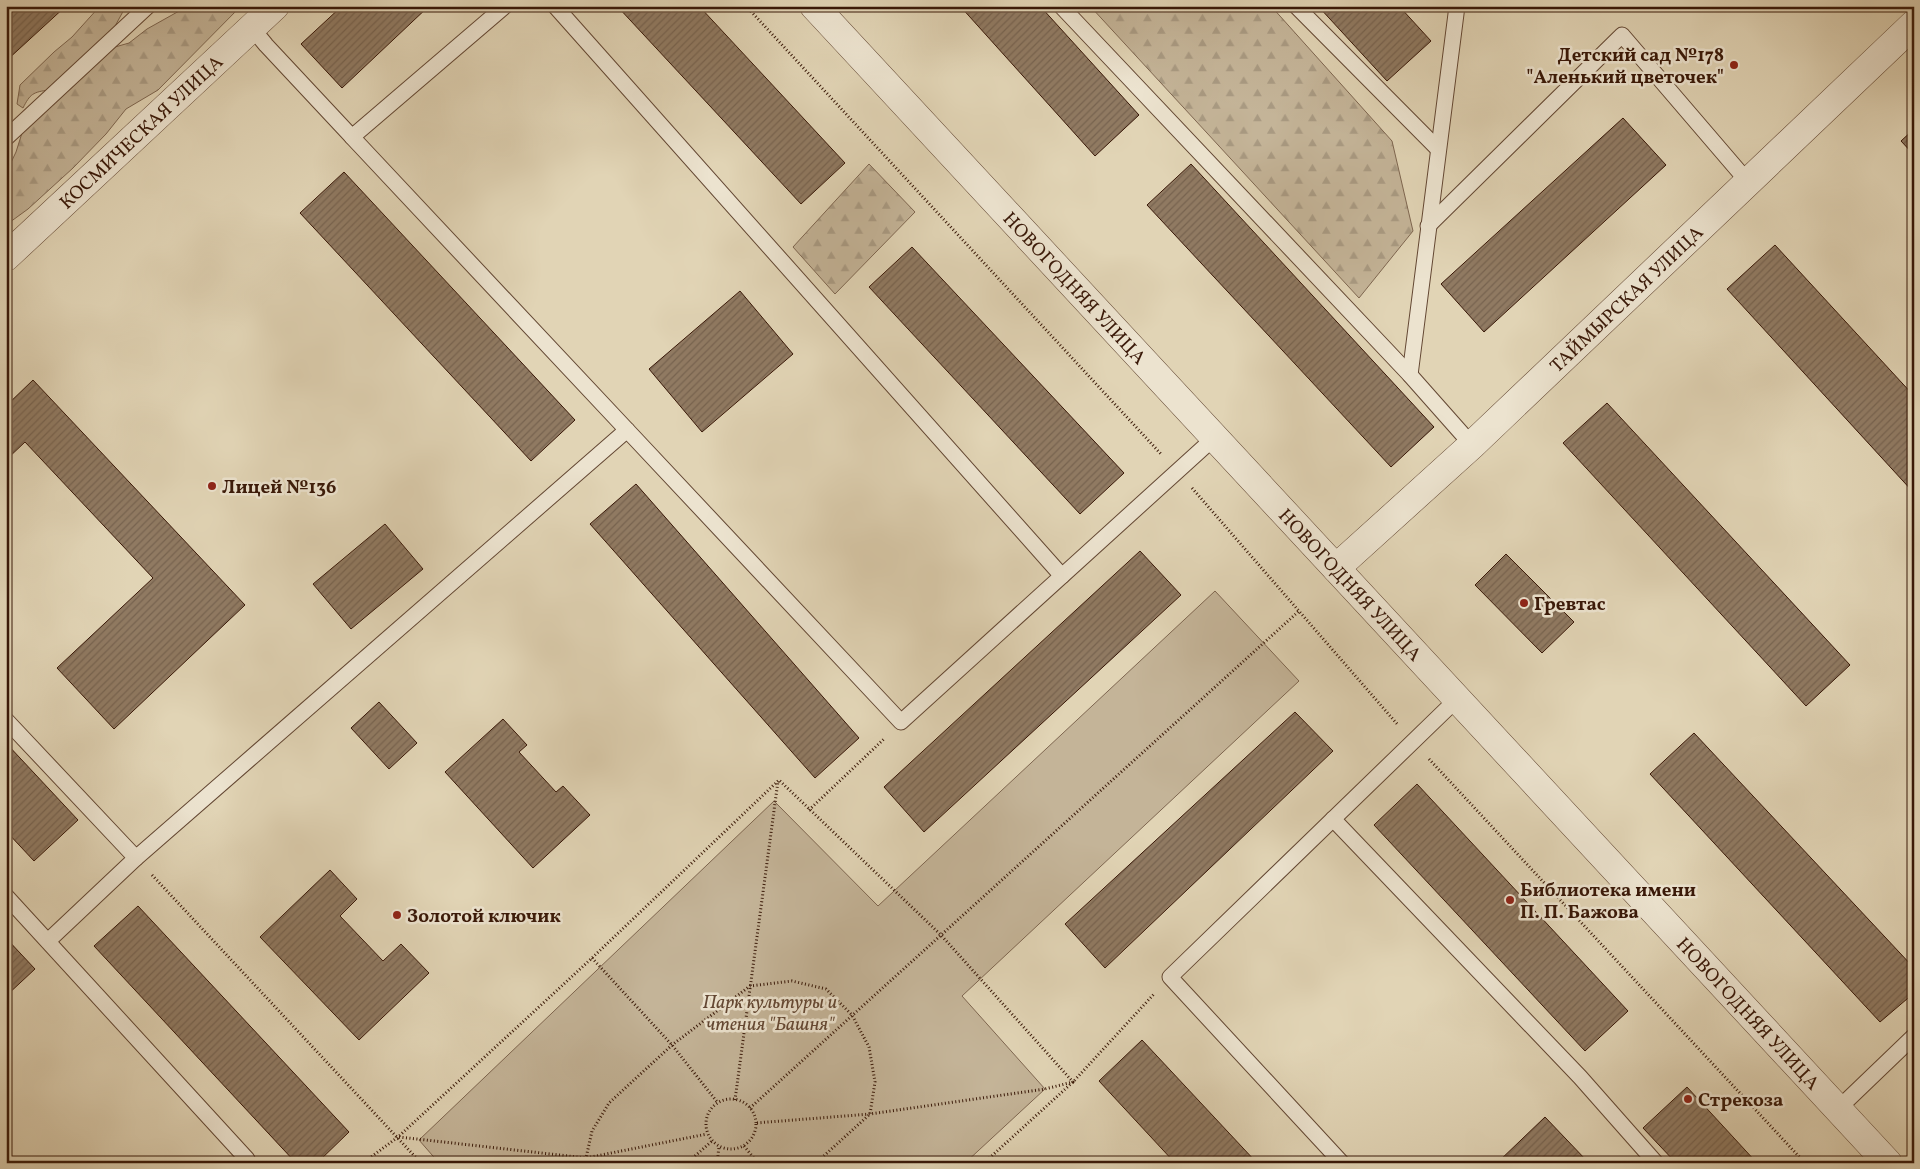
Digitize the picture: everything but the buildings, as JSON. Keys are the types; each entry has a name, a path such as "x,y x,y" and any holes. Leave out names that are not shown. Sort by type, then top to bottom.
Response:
{"street":[{"name":"КОСМИЧЕСКАЯ УЛИЦА","path":"9,249 275,6"},
{"name":"НОВОГОДНЯЯ УЛИЦА","path":"814,6 1888,1163"},
{"name":"ТАЙМЫРСКАЯ УЛИЦА","path":"1336,568 1472,445 1914,24"}],"lane":[{"path":"6,138 148,6"},
{"path":"352,137 505,6"},
{"path":"555,6 1062,576"},
{"path":"1061,6 1410,375 1472,445"},
{"path":"1296,6 1438,149"},
{"path":"1410,375 1457,6"},
{"path":"252,28 901,722 1214,438"},
{"path":"1428,226 1622,35 1748,182"},
{"path":"48,941 136,858 627,430"},
{"path":"1342,1163 1170,977 1457,699"},
{"path":"6,720 136,858"},
{"path":"1333,819 1580,1077 1656,1163"},
{"path":"6,896 247,1159 243,1163"},
{"path":"1838,1108 1914,1036"}],"path":[{"path":"746,6 1177,472 1413,742 1805,1163"},
{"path":"750,1108 1299,611"},
{"path":"809,810 901,722"},
{"path":"778,780 941,935 1073,1082"},
{"path":"363,1163 398,1137 592,958 778,780"},
{"path":"735,1100 778,780"},
{"path":"136,858 421,1163"},
{"path":"592,958 672,1045 718,1103"},
{"path":"984,1163 1073,1082 1170,977"},
{"path":"587,1163 586,1158 592,1131 609,1103 672,1045 750,986 792,981 826,989 852,1015 869,1047 875,1082 870,1114 816,1163"},
{"path":"756,1123 870,1114 1045,1089 1073,1082"},
{"path":"726,1100 735,1100 743,1102 750,1108 756,1123 752,1140 744,1146 727,1150 719,1147 707,1134 707,1116 718,1103 726,1100"},
{"path":"398,1137 586,1158 707,1134"},
{"path":"687,1163 712,1141"},
{"path":"744,1146 758,1163"},
{"path":"717,1163 719,1147"}],"green space":[{"path":"100,6 126,6 114,28 49,90 33,94 23,108 17,104 20,85 72,37"},
{"path":"188,6 241,6 158,90 126,109 106,134 73,168 28,209 6,225 6,173 22,133 115,47 129,43 147,29"},
{"path":"1090,6 1271,6 1392,141 1413,231 1359,298"},
{"path":"869,164 915,212 835,294 793,247"},
{"name":"Парк культуры и чтения \"Башня\"","path":"1215,591 1299,681 962,996 1045,1089 965,1163 439,1163 419,1140 774,801 878,906"}],"place":[{"name":"Детский сад №178 \"Аленький цветочек\"","path":"1734,65"},
{"name":"Лицей №136","path":"212,486"},
{"name":"Гревтас","path":"1524,603"},
{"name":"Библиотека имени П. П. Бажова","path":"1510,900"},
{"name":"Золотой ключик","path":"397,915"},
{"name":"Стрекоза","path":"1688,1099"}]}
